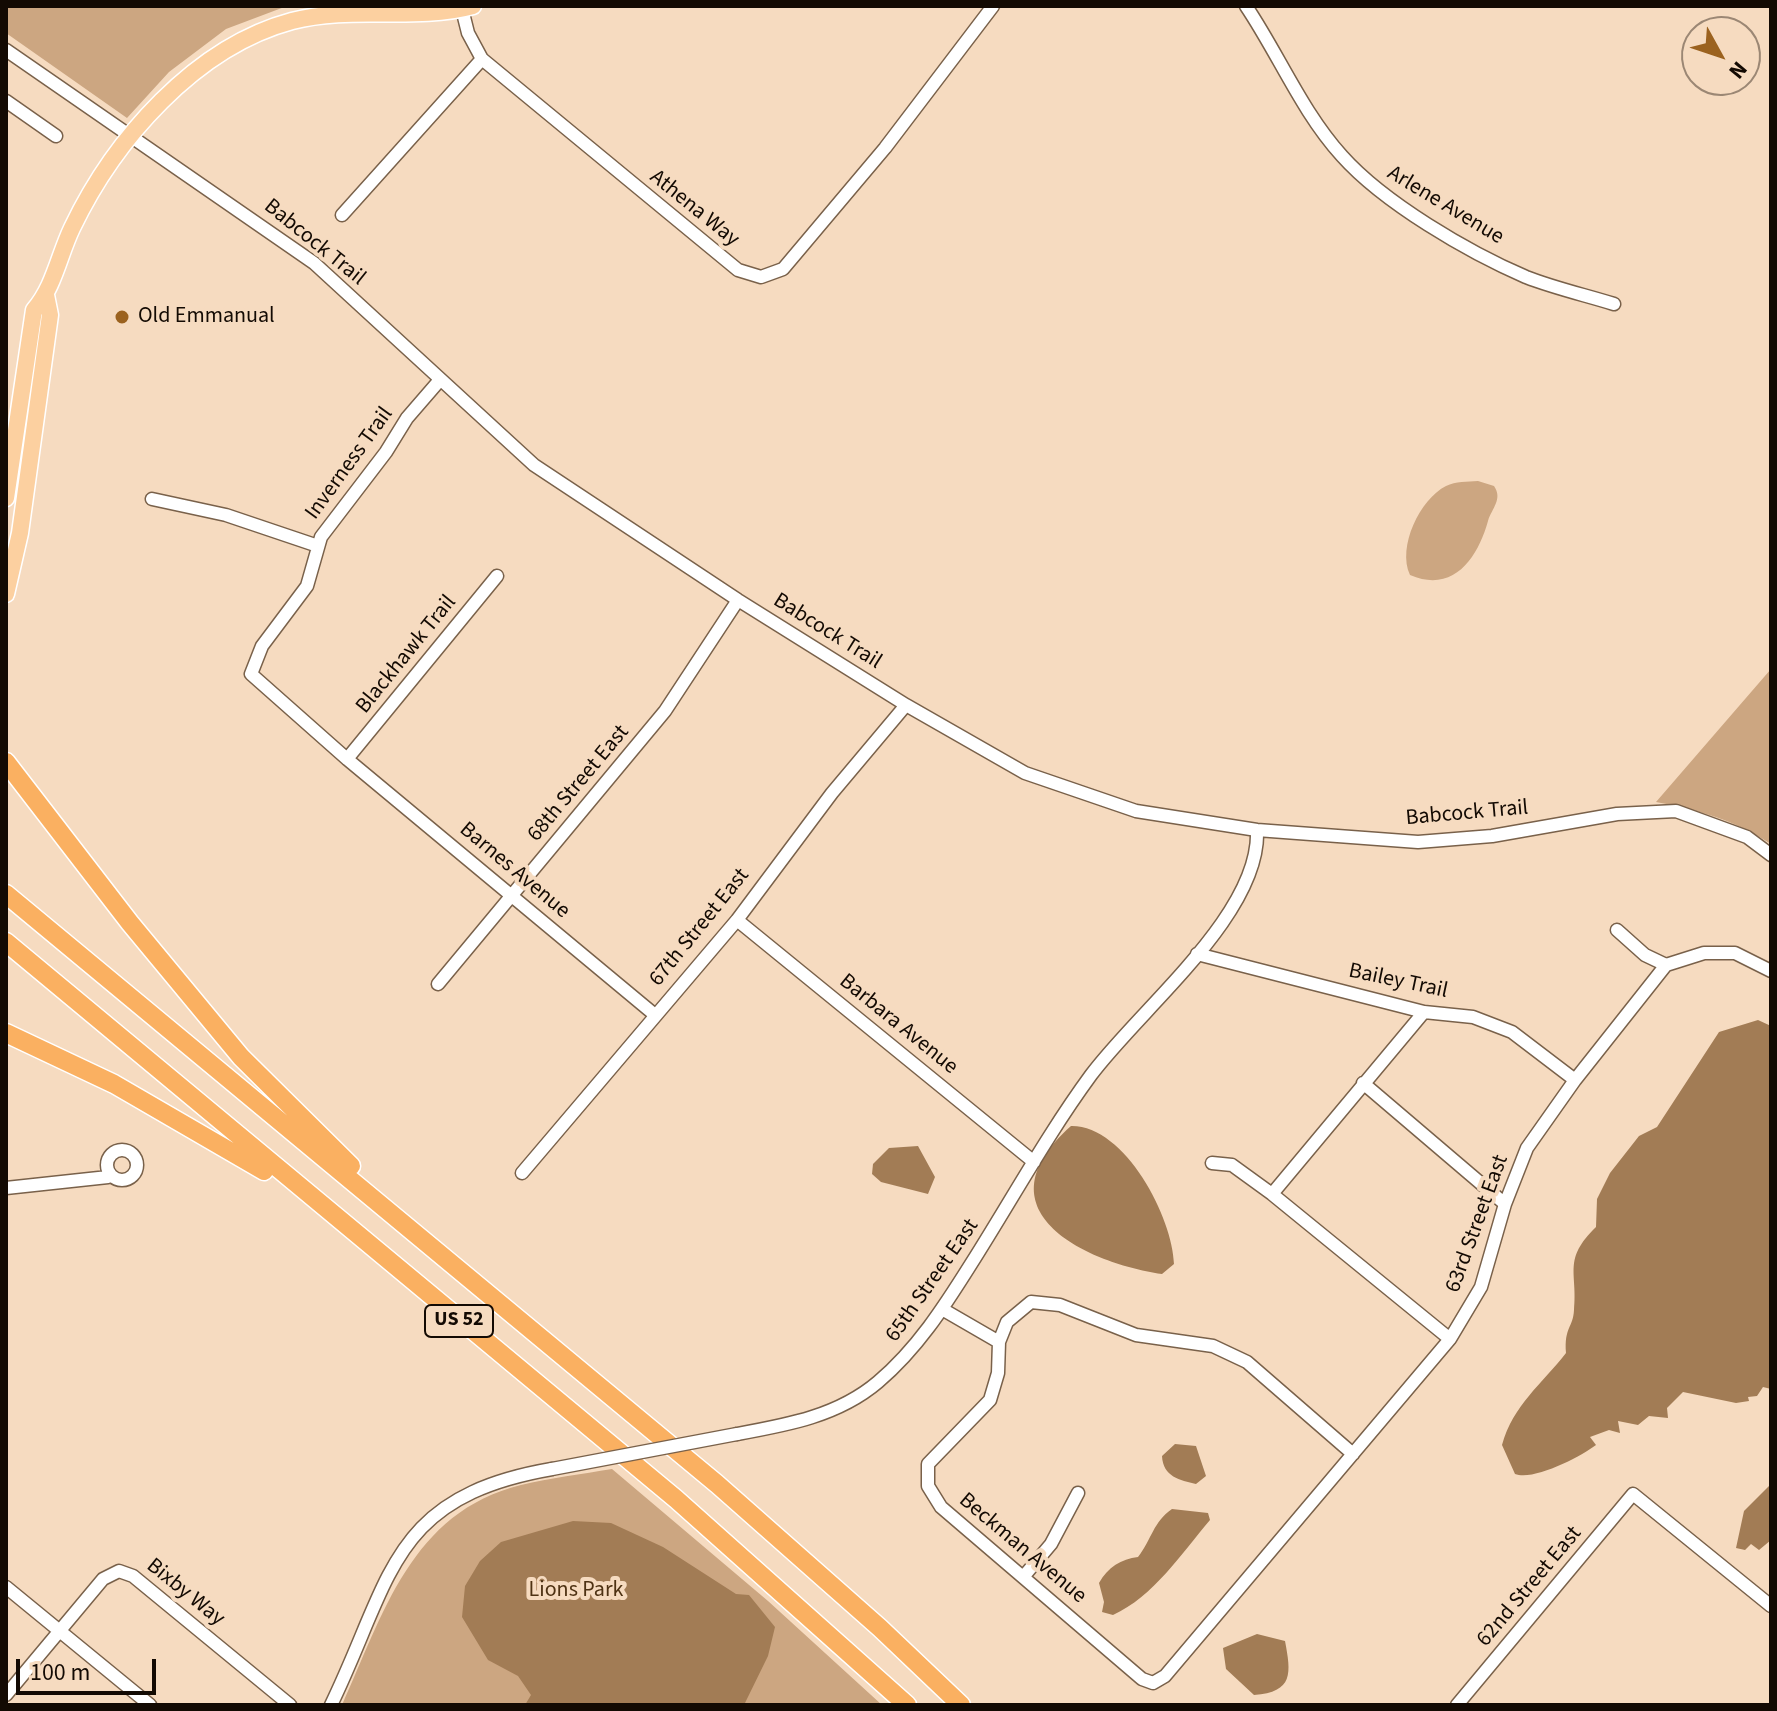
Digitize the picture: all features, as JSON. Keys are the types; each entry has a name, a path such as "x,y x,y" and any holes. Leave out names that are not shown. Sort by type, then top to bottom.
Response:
{"highway":[{"path":"6,762 130,923 241,1057 369,1182 380,1202"},
{"name":"US 52","path":"6,894 249,1098 380,1202 800,1555 961,1705"},
{"name":"US 52","path":"6,942 752,1564 907,1705"},
{"path":"6,1033 176,1118 326,1211"}],"main road":[{"path":"6,498 12,414 34,310 46,295 72,228 99,178 131,137 194,72 258,33 336,12 468,7"},
{"path":"6,594 20,533 50,315 46,295"}],"street":[{"name":"Athena Way","path":"468,7 468,33 482,59 738,270 761,277 783,269 885,148 993,6"},
{"name":"Arlene Avenue","path":"1246,6 1291,83 1327,136 1370,184 1401,208 1526,277 1614,304"},
{"name":"Babcock Trail","path":"6,50 314,263 534,465 738,600 906,705 1025,773 1136,811 1257,830 1418,842 1492,836 1617,814 1676,811 1747,837 1771,855"},
{"path":"342,215 482,59"},
{"path":"6,101 56,136"},
{"name":"Inverness Trail","path":"347,759 251,674 262,646 299,601 318,546 407,418 439,381"},
{"path":"152,499 226,515 318,546"},
{"name":"Blackhawk Trail","path":"347,759 497,576"},
{"name":"68th Street East","path":"438,984 665,711 738,600"},
{"name":"67th Street East","path":"522,1173 737,920 832,793 906,705"},
{"name":"Barnes Avenue","path":"347,759 655,1015"},
{"name":"65th Street East","path":"331,1705 381,1588 407,1543 427,1521 478,1487 505,1477 798,1423 836,1409 875,1385 912,1351 1092,1073 1197,954 1246,887 1258,853 1257,830"},
{"name":"Barbara Avenue","path":"737,920 1034,1162"},
{"path":"1617,930 1645,955 1666,965 1704,953 1735,953 1771,971"},
{"name":"Bailey Trail","path":"1197,954 1424,1012 1473,1017 1512,1032 1575,1080"},
{"name":"63rd Street East","path":"1153,1683 1165,1676 1450,1339 1481,1287 1505,1204 1527,1148 1575,1080 1666,965"},
{"path":"1272,1194 1424,1012"},
{"path":"1363,1083 1505,1204"},
{"path":"1212,1163 1232,1165 1272,1194 1450,1339"},
{"path":"6,1188 108,1177"},
{"path":"942,1309 999,1342 1007,1322 1031,1302 1060,1305 1136,1335 1213,1346 1247,1362 1353,1454"},
{"name":"Beckman Avenue","path":"999,1342 998,1373 990,1400 928,1464 928,1486 941,1507 1142,1679 1153,1683"},
{"path":"1024,1576 1051,1544 1078,1493"},
{"name":"62nd Street East","path":"1457,1705 1633,1494 1771,1606"},
{"name":"Bixby Way","path":"59,1630 103,1579 110,1573 126,1572 290,1705"},
{"path":"6,1587 150,1705"},
{"path":"6,1695 59,1630"}],"green space":[{"path":"6,6 287,6 226,29 169,72 127,118 6,33"},
{"path":"1478,481 1494,486 1497,499 1471,559 1462,569 1439,580 1410,575 1406,551 1420,512 1436,492 1450,484"},
{"path":"1771,669 1771,844 1744,828 1716,817 1656,802"},
{"name":"Lions Park","path":"612,1469 768,1601 882,1705 342,1705 372,1636 406,1571 427,1543 452,1518 483,1499 521,1485"}],"shaded area":[{"path":"1758,1020 1771,1026 1771,1389 1763,1387 1757,1396 1748,1397 1749,1401 1736,1403 1683,1392 1667,1408 1668,1418 1649,1416 1638,1425 1618,1421 1620,1433 1609,1430 1590,1437 1596,1445 1579,1456 1545,1471 1515,1474 1502,1445 1521,1406 1566,1353 1566,1338 1574,1310 1575,1258 1585,1238 1596,1227 1597,1199 1610,1173 1639,1136 1657,1127 1719,1032"},
{"path":"1071,1126 1091,1130 1110,1141 1142,1177 1155,1200 1172,1245 1174,1264 1162,1274 1131,1268 1073,1244 1051,1227 1037,1206 1034,1182 1045,1156"},
{"path":"918,1146 935,1177 928,1194 881,1182 872,1174 873,1164 889,1148"},
{"path":"1175,1444 1196,1446 1206,1476 1196,1484 1173,1476 1165,1469 1162,1456"},
{"path":"1771,1484 1771,1540 1759,1550 1751,1544 1745,1550 1736,1548 1744,1511"},
{"path":"1172,1509 1208,1513 1210,1520 1154,1586 1113,1615 1102,1612 1104,1602 1099,1583 1106,1572 1138,1557 1157,1525"},
{"path":"573,1521 611,1523 663,1547 736,1594 749,1595 775,1627 768,1656 744,1705 525,1705 531,1695 518,1676 488,1660 462,1617 465,1586 480,1561 501,1542"},
{"path":"1257,1634 1285,1641 1288,1671 1287,1679 1277,1690 1254,1695 1226,1669 1223,1648"}],"place":[{"name":"Old Emmanual","path":"122,317"}]}
